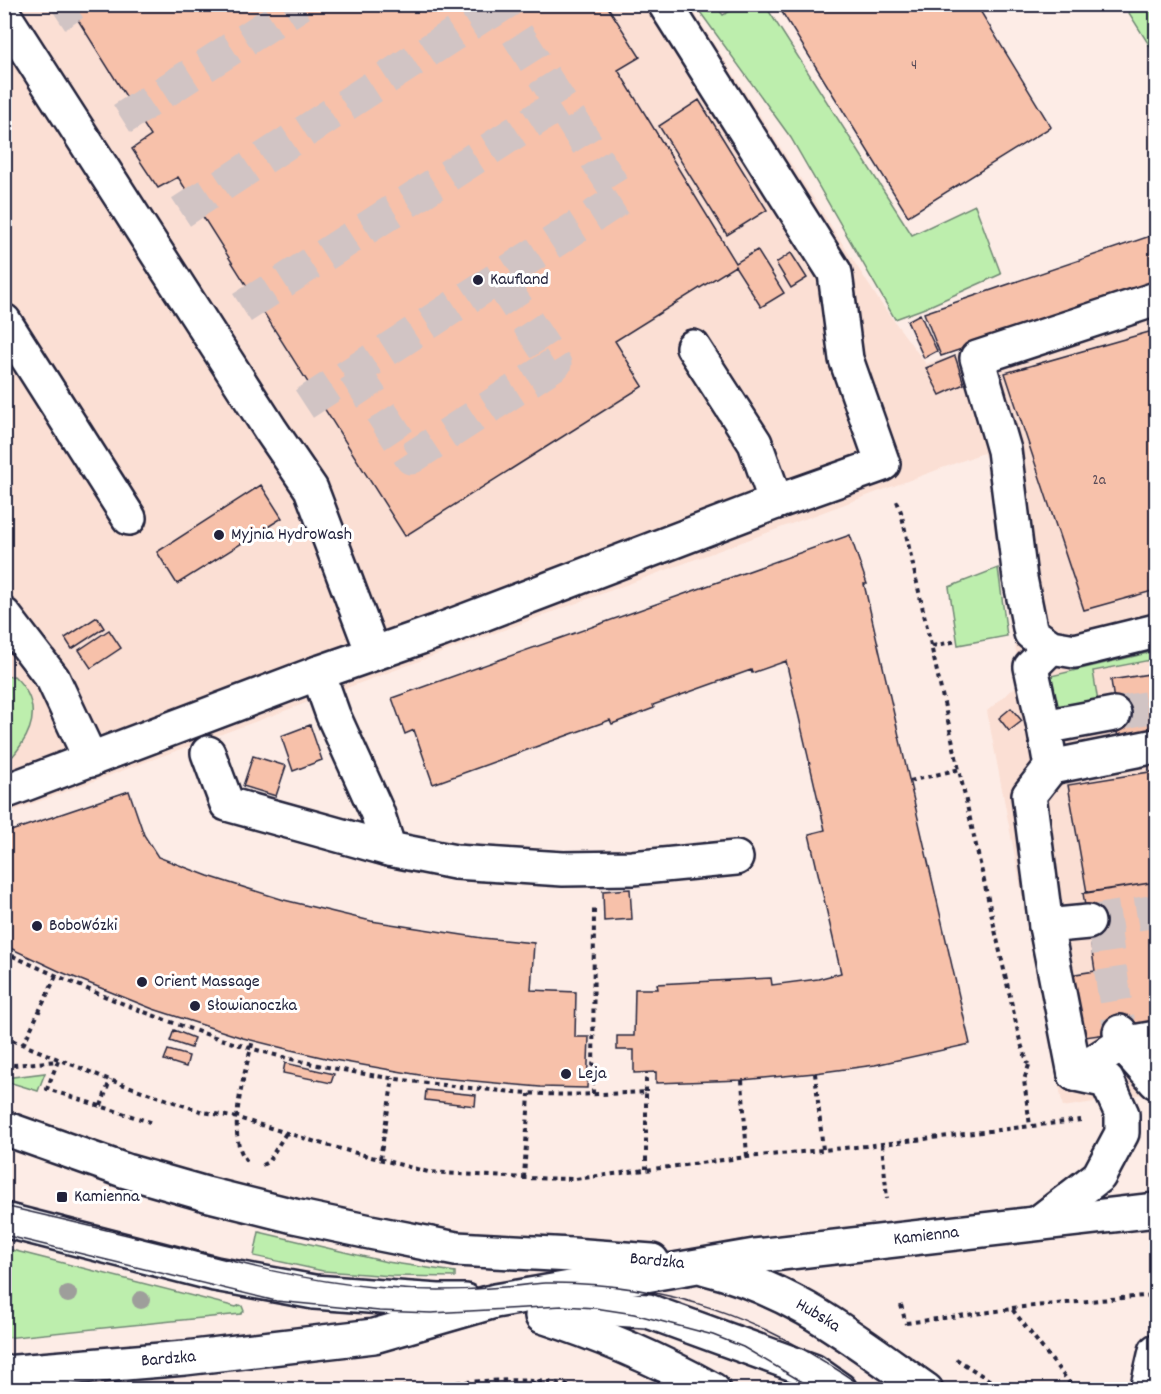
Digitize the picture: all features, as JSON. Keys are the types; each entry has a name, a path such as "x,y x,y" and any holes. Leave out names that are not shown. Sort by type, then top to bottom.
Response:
{"street":[{"path":"4,792 318,673 441,630 776,502 883,464 846,359 835,273 664,4"},
{"path":"4,15 257,410 311,489 373,653"},
{"path":"1156,299 977,358 1004,450 1020,578 1031,633 1051,647 1076,651 1156,631"},
{"path":"4,321 129,518"},
{"path":"693,347 755,443 776,502"},
{"path":"4,615 53,679 91,760"},
{"path":"1051,647 1031,667 1051,767"},
{"path":"318,673 333,715 377,812 389,849"},
{"path":"1044,727 1114,714"},
{"path":"1075,1074 1046,926 1029,795 1051,767 1156,746"},
{"path":"208,753 227,804 389,849 456,862 563,869 632,868 736,858"},
{"path":"1046,926 1088,922"},
{"path":"1075,1074 1121,1038 1156,1038"},
{"path":"1121,1038 1156,1082"},
{"path":"1036,1224 1099,1176 1122,1133 1122,1114 1107,1081 1075,1074"},
{"name":"Bardzka","path":"4,1128 126,1171 195,1191 370,1232 456,1249 696,1265"},
{"name":"Kamienna","path":"696,1265 754,1256 1156,1210"},
{"path":"4,1220 216,1274 314,1292 438,1301 495,1301 648,1311 813,1371 840,1389"},
{"name":"Bardzka","path":"4,1373 185,1358 374,1336 495,1301 696,1265"},
{"name":"Hubska","path":"696,1265 731,1274 805,1306 926,1389"},
{"path":"495,1301 584,1330 656,1360 713,1389"},
{"path":"1147,1389 1156,1351"}],"path":[{"path":"883,464 901,512 1020,1041 1029,1065 1044,1079 1075,1074"},
{"path":"932,646 957,641"},
{"path":"910,781 960,769"},
{"path":"593,1094 594,869"},
{"path":"4,952 56,976 171,1022 251,1048 320,1065 393,1078 529,1094 646,1092"},
{"path":"23,1045 56,976"},
{"path":"4,1037 58,1061 203,1112 238,1118 428,1172 575,1179 1122,1114"},
{"path":"253,1040 239,1095 237,1136 241,1155 254,1169 268,1162 286,1133"},
{"path":"4,1063 14,1065 58,1061"},
{"path":"58,1061 47,1089 150,1122"},
{"path":"1029,1065 1024,1080 1030,1126"},
{"path":"646,1072 646,1169"},
{"path":"815,1073 823,1150"},
{"path":"380,1159 393,1078"},
{"path":"102,1106 110,1080"},
{"path":"742,1080 747,1157"},
{"path":"524,1178 529,1094"},
{"path":"882,1144 887,1199"},
{"path":"902,1305 905,1324 1012,1309 1155,1295"},
{"path":"1012,1309 1075,1389"},
{"path":"376,1389 470,1382 533,1381 588,1389"},
{"path":"533,1381 534,1389"}],"shaded area":[{"path":"5,5 689,5 880,302 926,364 1156,293 1156,1092 1063,1107 987,711 1020,683 992,467 983,453 5,814"}],"green space":[{"path":"695,5 715,5 723,15 741,5 765,5 912,235 975,205 1001,274 895,319 791,138"},
{"path":"1124,5 1156,5 1156,56"},
{"path":"998,568 1007,636 958,645 949,587"},
{"path":"1156,651 1156,659 1093,671 1098,702 1050,708 1047,677"},
{"path":"14,676 27,692 32,718 21,745 5,761 5,677"},
{"path":"45,1073 38,1091 5,1081 5,1078"},
{"path":"259,1232 387,1262 455,1272 455,1277 392,1276 323,1271 254,1256"},
{"path":"4,1248 236,1307 240,1305 244,1311 241,1314 5,1338"}],"building":[{"name":"Kaufland","path":"68,4 606,4 640,57 618,70 736,263 757,250 784,293 761,307 735,266 615,341 643,386 405,536 178,177 158,188 132,149 151,136"},
{"path":"704,4 720,4 709,12"},
{"path":"777,4 976,4 1051,127 908,216"},
{"path":"699,100 767,210 727,235 659,126"},
{"path":"1156,234 1156,283 941,356 924,313"},
{"path":"791,253 807,278 791,288 776,263"},
{"path":"920,314 937,351 924,358 907,321"},
{"path":"1156,330 1156,590 1084,610 1005,373"},
{"path":"955,356 964,384 940,395 926,368"},
{"name":"Myjnia HydroWash","path":"261,485 282,518 177,584 157,552"},
{"path":"850,535 867,584 864,584 970,1044 875,1065 815,1073 742,1080 656,1083 656,1072 634,1073 634,1050 617,1050 617,1036 634,1036 635,989 658,989 657,984 771,978 772,985 818,979 841,973 809,834 825,830 786,661 752,673 751,670 653,705 654,708 612,724 610,720 433,784 414,730 405,734 392,698"},
{"path":"97,617 104,628 72,649 65,638"},
{"path":"109,630 121,648 91,668 79,650"},
{"path":"1156,673 1156,732 1118,738 1111,680"},
{"path":"1011,708 1022,721 1009,731 999,718"},
{"path":"310,725 322,760 293,771 281,736"},
{"path":"253,756 286,766 276,796 243,786"},
{"path":"1156,771 1156,882 1087,893 1068,785"},
{"path":"129,791 144,835 158,857 208,876 284,900 371,921 482,938 534,943 531,990 576,992 575,1037 589,1037 587,1088 540,1087 431,1077 291,1050 243,1038 153,1009 61,972 10,948 4,933 4,823 8,832"},
{"path":"1156,882 1156,1027 1078,1038 1069,975 1095,971 1083,893"},
{"path":"630,889 632,919 604,921 603,891"},
{"path":"174,1030 194,1038 191,1048 170,1041"},
{"path":"168,1050 189,1056 186,1067 164,1060"},
{"path":"285,1063 334,1074 331,1083 283,1073"},
{"path":"426,1090 476,1095 475,1106 425,1100"}],"tunnel":[{"path":"56,16 74,4"},
{"path":"122,119 301,4"},
{"path":"304,404 621,198 498,4"},
{"path":"181,212 499,5"},
{"path":"242,308 561,103"},
{"path":"354,371 411,458 555,364 498,278"},
{"path":"1114,714 1156,706"},
{"path":"1088,922 1156,911"},
{"path":"1103,920 1120,1032"}],"tram line":[{"path":"4,1206 323,1281 389,1288 439,1290 545,1283 590,1284 675,1297 754,1324 830,1365 867,1390"},
{"path":"4,1235 276,1301 379,1311 431,1313 563,1306 634,1314 713,1335 743,1347 816,1390"}],"place":[{"name":"Kaufland","path":"478,280"},
{"name":"Myjnia HydroWash","path":"219,535"},
{"name":"BoboWózki","path":"37,926"},
{"name":"Orient Massage","path":"142,982"},
{"name":"Słowianoczka","path":"195,1006"},
{"name":"Leja","path":"566,1074"},
{"name":"Kamienna","path":"62,1197"}]}
